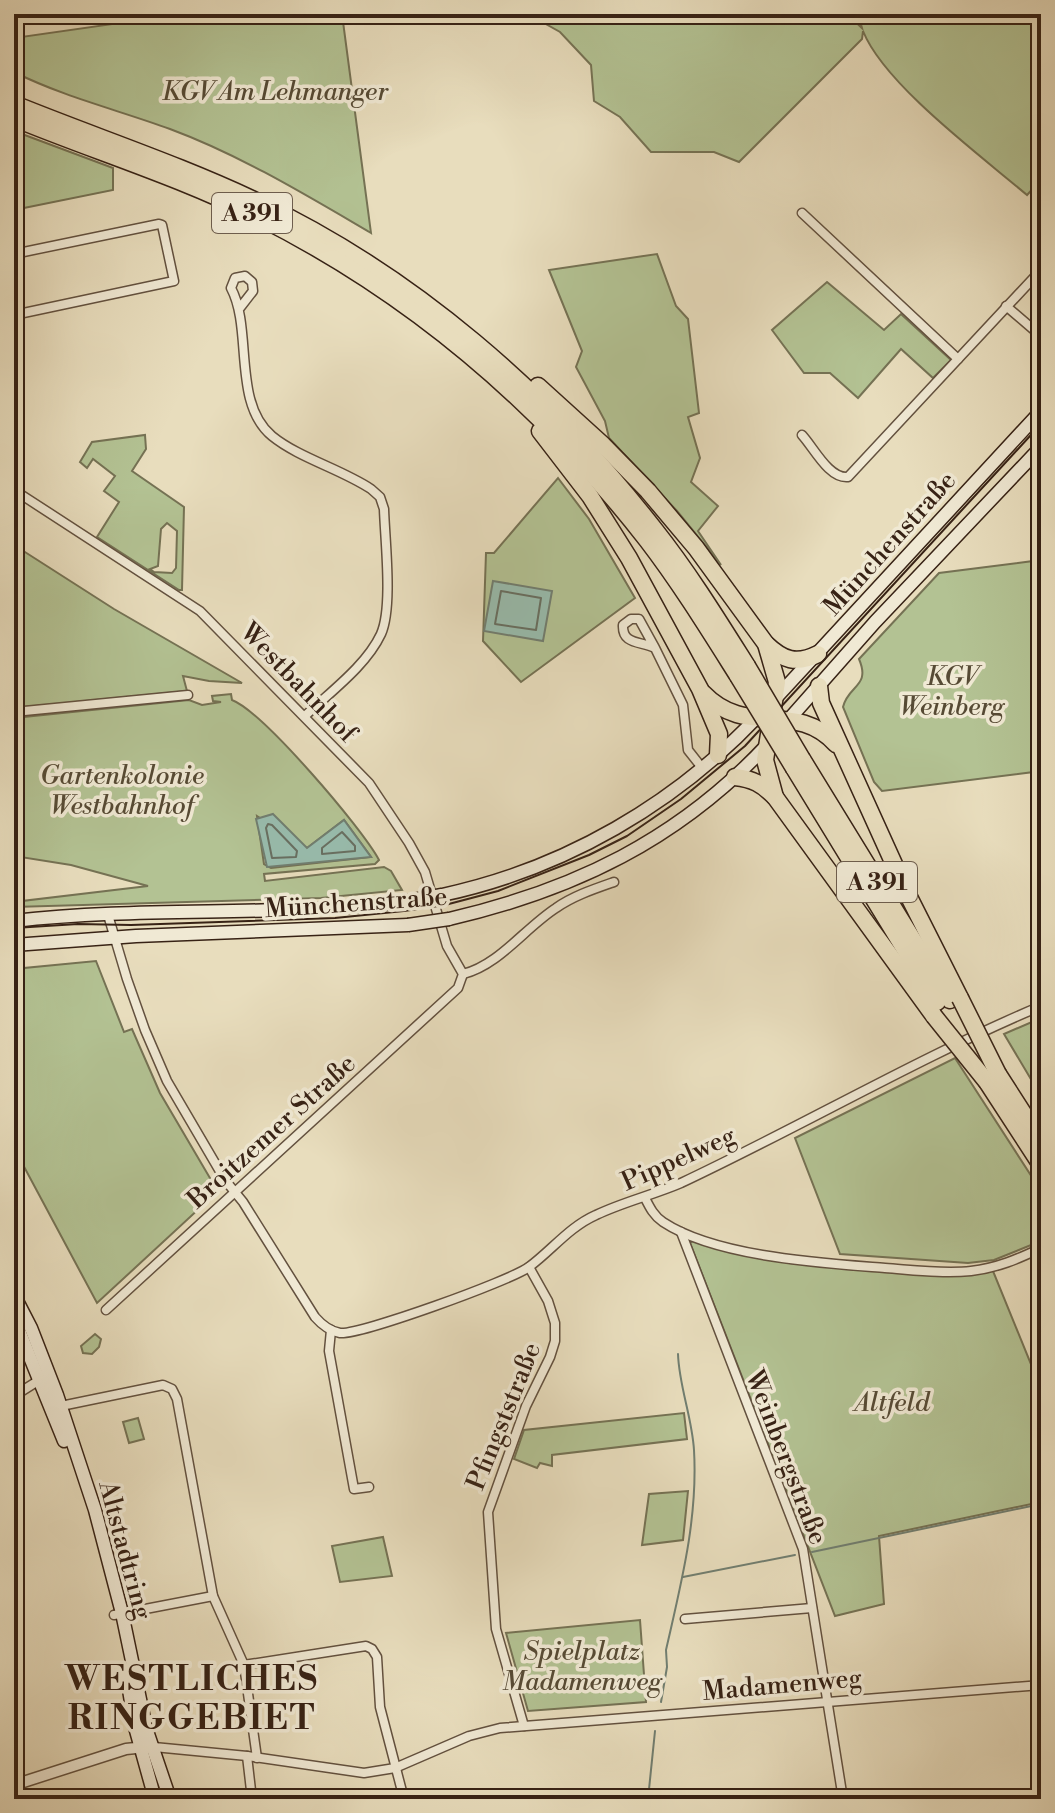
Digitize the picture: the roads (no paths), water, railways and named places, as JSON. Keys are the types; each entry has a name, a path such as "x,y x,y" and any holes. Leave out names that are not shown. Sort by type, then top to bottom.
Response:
{"highway":[{"name":"A 391","path":"14,104 182,168 258,202 356,257 431,308 601,485 648,542 743,671 947,1007"},
{"name":"A 391","path":"14,118 190,185 253,214 368,279 464,342"},
{"path":"464,342 496,352 603,445 648,491 696,548 766,644 776,653 791,661 801,661 818,654"},
{"path":"464,342 541,432 590,496 629,558 700,689 719,734 718,755"},
{"path":"766,644 776,674 777,697 765,747 765,760 775,797"},
{"path":"819,686 821,703 908,895 947,1007 993,1078 1041,1141"},
{"path":"700,689 724,711 806,723 825,732 842,751"},
{"path":"735,777 762,784 775,797 947,1007 993,1078 1041,1165"}],"main road":[{"name":"Münchenstraße","path":"777,697 1041,411"},
{"name":"Münchenstraße","path":"14,921 108,915 308,910 402,902 442,895 521,872 571,852 640,815 703,769 735,739 772,719 819,686 1041,447"},
{"path":"735,739 752,742 755,747 753,759"},
{"name":"Münchenstraße","path":"14,945 408,925 449,919 520,901 607,866 677,825 735,777 765,747"},
{"path":"14,1295 31,1328 44,1378"},
{"path":"14,1318 44,1378"},
{"name":"Altstadtring","path":"44,1378 95,1510 147,1747 155,1799"},
{"name":"Altstadtring","path":"147,1747 170,1799"}],"street":[{"path":"802,213 958,359"},
{"path":"14,254 159,224 162,225 174,281 14,315"},
{"path":"802,435 831,471 840,477 848,477 1041,270"},
{"path":"1006,306 1039,335"},
{"path":"239,309 252,406 263,427 281,442 371,489 380,497 384,509 386,609 383,628 364,659 305,716"},
{"name":"Westbahnhof","path":"14,490 200,611 369,783 409,843 431,886 447,946 462,977"},
{"path":"655,648 683,705 688,750 703,769"},
{"path":"14,712 188,695"},
{"name":"Broitzemer Straße","path":"106,1310 458,988 462,977 481,968 568,900 614,882"},
{"path":"108,915 145,1030 167,1081 210,1156 315,1317 331,1330 329,1351 354,1489 369,1487"},
{"name":"Pippelweg","path":"331,1330 346,1333 365,1329 495,1283 529,1267 589,1218 645,1198 988,1029 1041,1006"},
{"path":"645,1198 653,1214 681,1232 788,1259 925,1271 969,1271 995,1267 1041,1248"},
{"name":"Weinbergstraße","path":"681,1232 803,1549 843,1799"},
{"name":"Pfingststraße","path":"524,1726 496,1629 488,1512 526,1406 555,1341 555,1323 548,1301 529,1267"},
{"path":"14,1396 44,1378"},
{"path":"56,1408 163,1385 172,1389 177,1399 213,1596 244,1665 257,1758"},
{"path":"118,1614 213,1596"},
{"path":"685,1619 812,1608"},
{"path":"244,1665 366,1646 372,1649 377,1657 383,1722 404,1799"},
{"name":"Madamenweg","path":"14,1785 126,1749 147,1747 247,1756 357,1773 395,1768 479,1732 524,1726 1041,1685"},
{"path":"247,1756 252,1799"}],"water":[{"path":"493,581 552,591 543,641 484,631"},
{"path":"273,814 307,848 344,820 371,857 267,867 256,819"}],"waterway":[{"path":"661,1702 667,1667 666,1650 687,1551 695,1476 693,1438 678,1354"},
{"path":"812,1552 1041,1504"},
{"path":"683,1577 795,1555"},
{"path":"648,1799 655,1731"}],"tram line":[{"path":"14,928 335,918 404,911 445,905 498,891 589,855 627,836 681,799 745,746 1041,424"}],"district":[{"name":"WESTLICHES RINGGEBIET","path":"192,1698"}],"park label":[{"name":"KGV Am Lehmanger","path":"275,91"},
{"name":"KGV Weinberg","path":"952,691"},
{"name":"Gartenkolonie Westbahnhof","path":"122,790"},
{"name":"Altfeld","path":"892,1402"},
{"name":"Spielplatz Madamenweg","path":"582,1666"}]}
